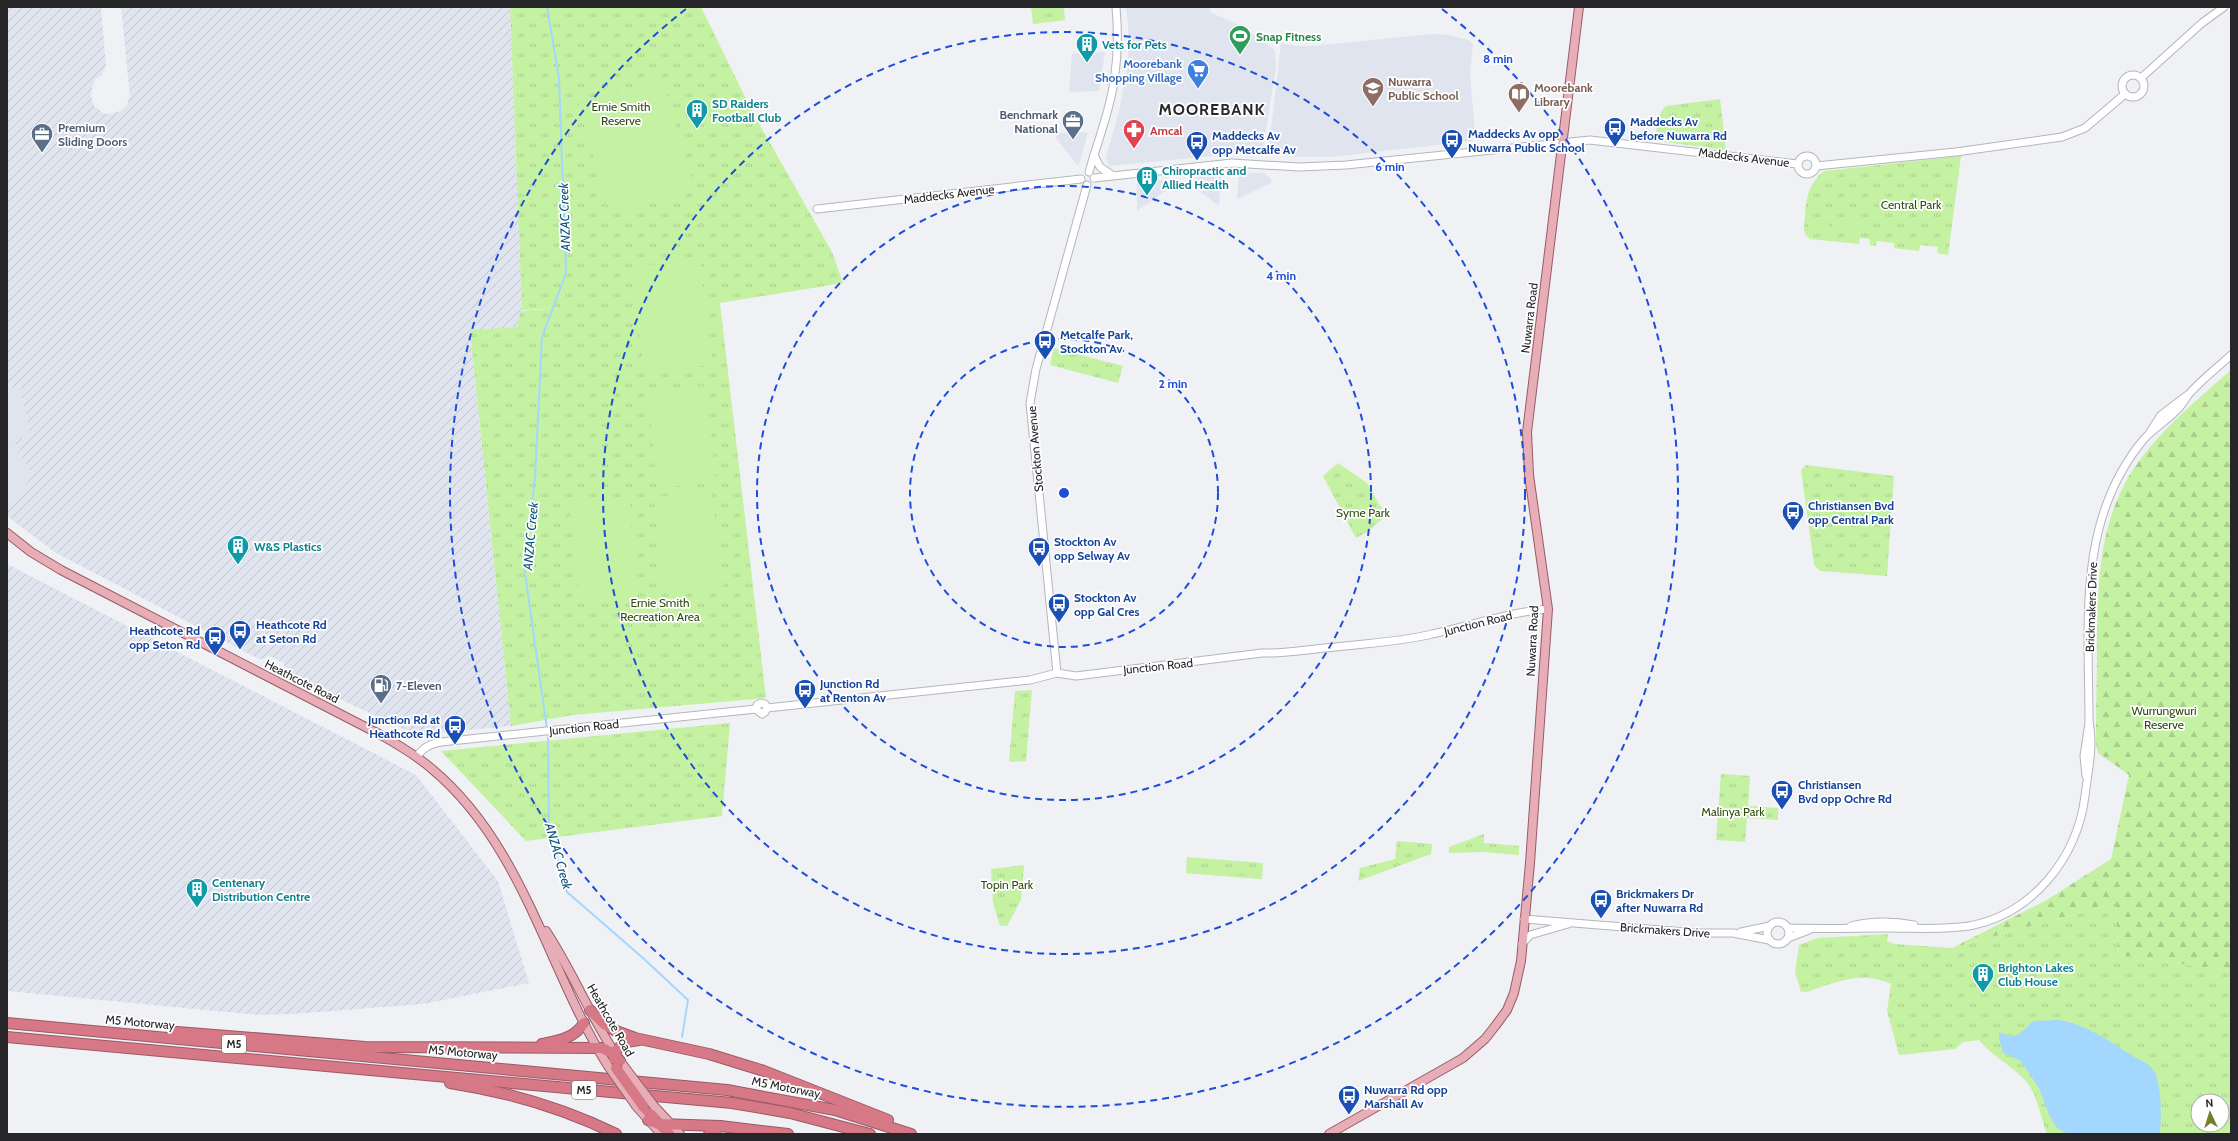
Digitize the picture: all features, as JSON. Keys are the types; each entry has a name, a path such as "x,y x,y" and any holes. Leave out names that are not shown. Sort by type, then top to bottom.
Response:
{"highway":[{"path":"590,1010 604,1024 616,1031 645,1040 709,1054 764,1071 838,1099 920,1134"},
{"name":"M5 Motorway","path":"7,1022 727,1090 835,1110 911,1134"},
{"path":"522,1047 552,1042 573,1035 580,1030 584,1023"},
{"path":"51,1027 106,1026 365,1047 596,1047 607,1049 616,1062 640,1106 661,1129"},
{"name":"M5 Motorway","path":"7,1037 732,1103 790,1113 870,1134"},
{"path":"616,1062 626,1042 645,1040"},
{"path":"328,1066 465,1085 510,1094 571,1113 616,1134"},
{"path":"648,1120 661,1129 720,1126 788,1134"},
{"path":"709,1134 720,1126"}],"main road":[{"name":"Nuwarra Road","path":"1329,1134 1451,1065 1485,1039 1507,1010 1514,993 1521,961 1548,609 1529,476 1527,432 1579,7"},
{"name":"Heathcote Road","path":"7,533 31,552 68,574 373,731 417,756 433,769 482,822 506,859 532,910 596,1047"},
{"name":"Heathcote Road","path":"532,910 560,952 616,1062 654,1106 670,1129 680,1134"},
{"path":"640,1106 648,1120"}],"street":[{"path":"1091,175 1083,174 1081,179 1087,184 1092,183 1091,175 1094,155 1109,104 1115,75 1118,35 1116,7"},
{"path":"2141,78 2202,23 2224,7"},
{"path":"2135,75 2141,78 2144,85 2141,94 2131,97 2125,94 2122,88 2125,78 2135,75"},
{"path":"1816,166 1956,152 2062,137 2085,128 2125,94"},
{"name":"Maddecks Avenue","path":"1091,175 1113,175 1232,163 1298,168 1563,142 1603,140 1797,164"},
{"path":"1094,155 1100,168 1113,175"},
{"path":"1808,156 1813,158 1816,166 1814,171 1807,174 1799,170 1797,164 1800,159 1808,156"},
{"name":"Maddecks Avenue","path":"817,209 1081,179"},
{"name":"Stockton Avenue","path":"1057,672 1030,403 1036,369 1087,184"},
{"name":"Brickmakers Drive","path":"1788,928 1956,928 1979,923 2014,908 2039,889 2060,866 2075,838 2084,806 2086,780 2084,756 2089,721 2089,581 2095,541 2115,485 2134,453 2148,436 2179,409 2189,394 2231,355"},
{"name":"Junction Road","path":"417,756 422,749 429,745 561,729 756,710 762,714 766,712 767,708 1030,680 1057,672 1076,676 1262,653 1286,653 1412,639 1477,624 1496,617 1548,609"},
{"name":"Brickmakers Drive","path":"1524,919 1698,933 1733,933 1770,926"},
{"path":"1779,922 1788,928 1788,938 1784,943 1778,944 1769,940 1767,933 1770,926 1779,922"},
{"path":"1522,944 1530,935 1572,923"},
{"name":"Brickmakers Drive","path":"1788,938 1810,929"},
{"name":"Brickmakers Drive","path":"1733,933 1769,940"}],"shaded area":[{"path":"7,7 101,7 106,66 102,75 95,80 91,97 94,106 103,113 110,114 121,111 127,105 130,96 121,7 510,7 522,310 518,327 470,331 511,726 416,735 285,673 284,663 268,655 265,659 259,659 56,553 7,516 7,510 33,475 14,442 30,434 20,387 7,388"},
{"name":"Moorebank Shopping Village","path":"1126,7 1208,7 1212,13 1245,28 1275,50 1276,68 1262,153 1243,153 1109,166 1106,158 1119,111 1128,63 1128,24"},
{"name":"Nuwarra Public School","path":"1433,34 1449,35 1468,40 1473,44 1470,74 1475,134 1472,141 1330,157 1297,157 1268,154 1281,43 1296,46 1312,46"},
{"path":"1105,52 1099,91 1069,92 1072,54"},
{"path":"1088,132 1078,166 1056,138 1058,133"},
{"path":"1239,172 1264,173 1271,179 1271,183 1237,199"},
{"path":"1221,174 1219,206 1190,184 1199,176"},
{"path":"1164,180 1171,187 1137,211 1137,182"},
{"path":"20,387 30,434 14,442 33,475 7,510 7,388"},
{"path":"7,564 416,775 498,881 529,983 423,1004 293,1014 259,1015 7,991"}],"green space":[{"path":"510,7 701,7 754,115 832,252 843,283 720,303 766,698 573,715 511,726 470,330 518,327 520,311 557,308 522,310"},
{"path":"1031,7 1064,7 1065,20 1033,24"},
{"name":"Ernie Smith Reserve","path":"662,81 694,189 610,213 578,105"},
{"path":"1720,99 1726,150 1665,142 1658,139 1656,130 1657,125 1661,113 1666,106"},
{"name":"Central Park","path":"1961,156 1948,255 1937,253 1938,247 1920,245 1919,251 1894,248 1894,243 1877,241 1876,246 1870,245 1870,239 1860,238 1859,244 1810,239 1806,235 1804,230 1807,198 1809,191 1817,177 1824,171"},
{"path":"1820,219 1835,229 1836,232 1817,223"},
{"path":"1852,220 1858,220 1862,224 1862,230 1858,234 1852,234 1848,230 1848,224"},
{"path":"700,259 712,365 644,373 632,267"},
{"path":"1054,348 1123,366 1118,383 1050,365"},
{"name":"Wurrungwuri Reserve","path":"2231,370 2231,971 2119,955 2115,903 1952,948 2045,901 2111,859 2129,775 2098,753 2096,743 2098,598 2102,556 2106,535 2111,515 2119,495 2139,461 2176,419"},
{"path":"705,386 716,482 658,488 647,393"},
{"name":"Syme Park","path":"1338,463 1367,483 1386,516 1367,532 1356,538 1323,476"},
{"path":"1806,465 1894,476 1887,576 1820,571 1814,565 1801,470"},
{"path":"712,491 723,587 664,593 654,497"},
{"path":"629,499 638,596 580,601 570,504"},
{"path":"1032,690 1026,761 1009,762 1015,691"},
{"path":"730,723 722,816 526,841 441,751"},
{"name":"Malinya Park","path":"1721,774 1750,776 1748,806 1778,808 1778,820 1747,818 1745,842 1716,840"},
{"path":"1484,834 1484,843 1519,846 1519,855 1484,852 1449,853 1449,847"},
{"path":"1397,841 1432,844 1431,854 1358,881 1360,868 1395,859"},
{"path":"1187,857 1263,863 1262,879 1186,873"},
{"name":"Topin Park","path":"1024,865 1021,900 1007,926 1000,926 993,903 991,869"},
{"path":"1186,871 1255,877 1262,872 1262,879 1186,873"},
{"path":"2115,903 2119,955 2231,971 2231,1134 2047,1134 2036,1099 2029,1085 2020,1075 1984,1046 1979,1040 1963,1042 1955,1049 1899,1055 1887,1011 1891,984 1870,978 1860,978 1838,981 1807,992 1801,992 1795,972 1799,945 1818,938 1888,934 1887,941 1894,944 1952,948"}],"water":[{"path":"2059,1020 2088,1029 2152,1068 2158,1082 2160,1097 2160,1134 2068,1134 2057,1128 2050,1117 2039,1088 2021,1061 2002,1052 1999,1032 2005,1035 2015,1036 2022,1032 2033,1021"}],"waterway":[{"name":"ANZAC Creek","path":"547,7 559,78 566,273 542,337 535,479 524,566 547,729"},
{"name":"ANZAC Creek","path":"548,733 549,829 567,892 643,958 688,1000 682,1037"}],"place":[{"name":"Snap Fitness","path":"1240,56"},
{"name":"Vets for Pets","path":"1087,64"},
{"name":"Moorebank Shopping Village","path":"1198,90"},
{"name":"Nuwarra Public School","path":"1373,108"},
{"name":"Moorebank Library","path":"1519,114"},
{"name":"SD Raiders Football Club","path":"697,130"},
{"name":"Benchmark National","path":"1073,140"},
{"name":"Maddecks Av before Nuwarra Rd","path":"1615,148"},
{"name":"Amcal","path":"1134,150"},
{"name":"Premium Sliding Doors","path":"42,154"},
{"name":"Maddecks Av opp Nuwarra Public School","path":"1452,160"},
{"name":"Maddecks Av opp Metcalfe Av","path":"1197,162"},
{"name":"Chiropractic and Allied Health","path":"1147,196"},
{"name":"Metcalfe Park, Stockton Av","path":"1045,360"},
{"name":"Christiansen Bvd opp Central Park","path":"1793,532"},
{"name":"W&S Plastics","path":"238,566"},
{"name":"Stockton Av opp Selway Av","path":"1039,568"},
{"name":"Stockton Av opp Gal Cres","path":"1059,624"},
{"name":"Heathcote Rd at Seton Rd","path":"240,650"},
{"name":"Heathcote Rd opp Seton Rd","path":"215,656"},
{"name":"7-Eleven","path":"381,704"},
{"name":"Junction Rd at Renton Av","path":"805,710"},
{"name":"Junction Rd at Heathcote Rd","path":"455,746"},
{"name":"Christiansen Bvd opp Ochre Rd","path":"1782,810"},
{"name":"Centenary Distribution Centre","path":"197,908"},
{"name":"Brickmakers Dr after Nuwarra Rd","path":"1601,920"},
{"name":"Brighton Lakes Club House","path":"1983,994"},
{"name":"Nuwarra Rd opp Marshall Av","path":"1349,1116"}],"district":[{"name":"MOOREBANK","path":"1212,109"}],"park label":[{"name":"Ernie Smith Recreation Area","path":"660,609"}]}
